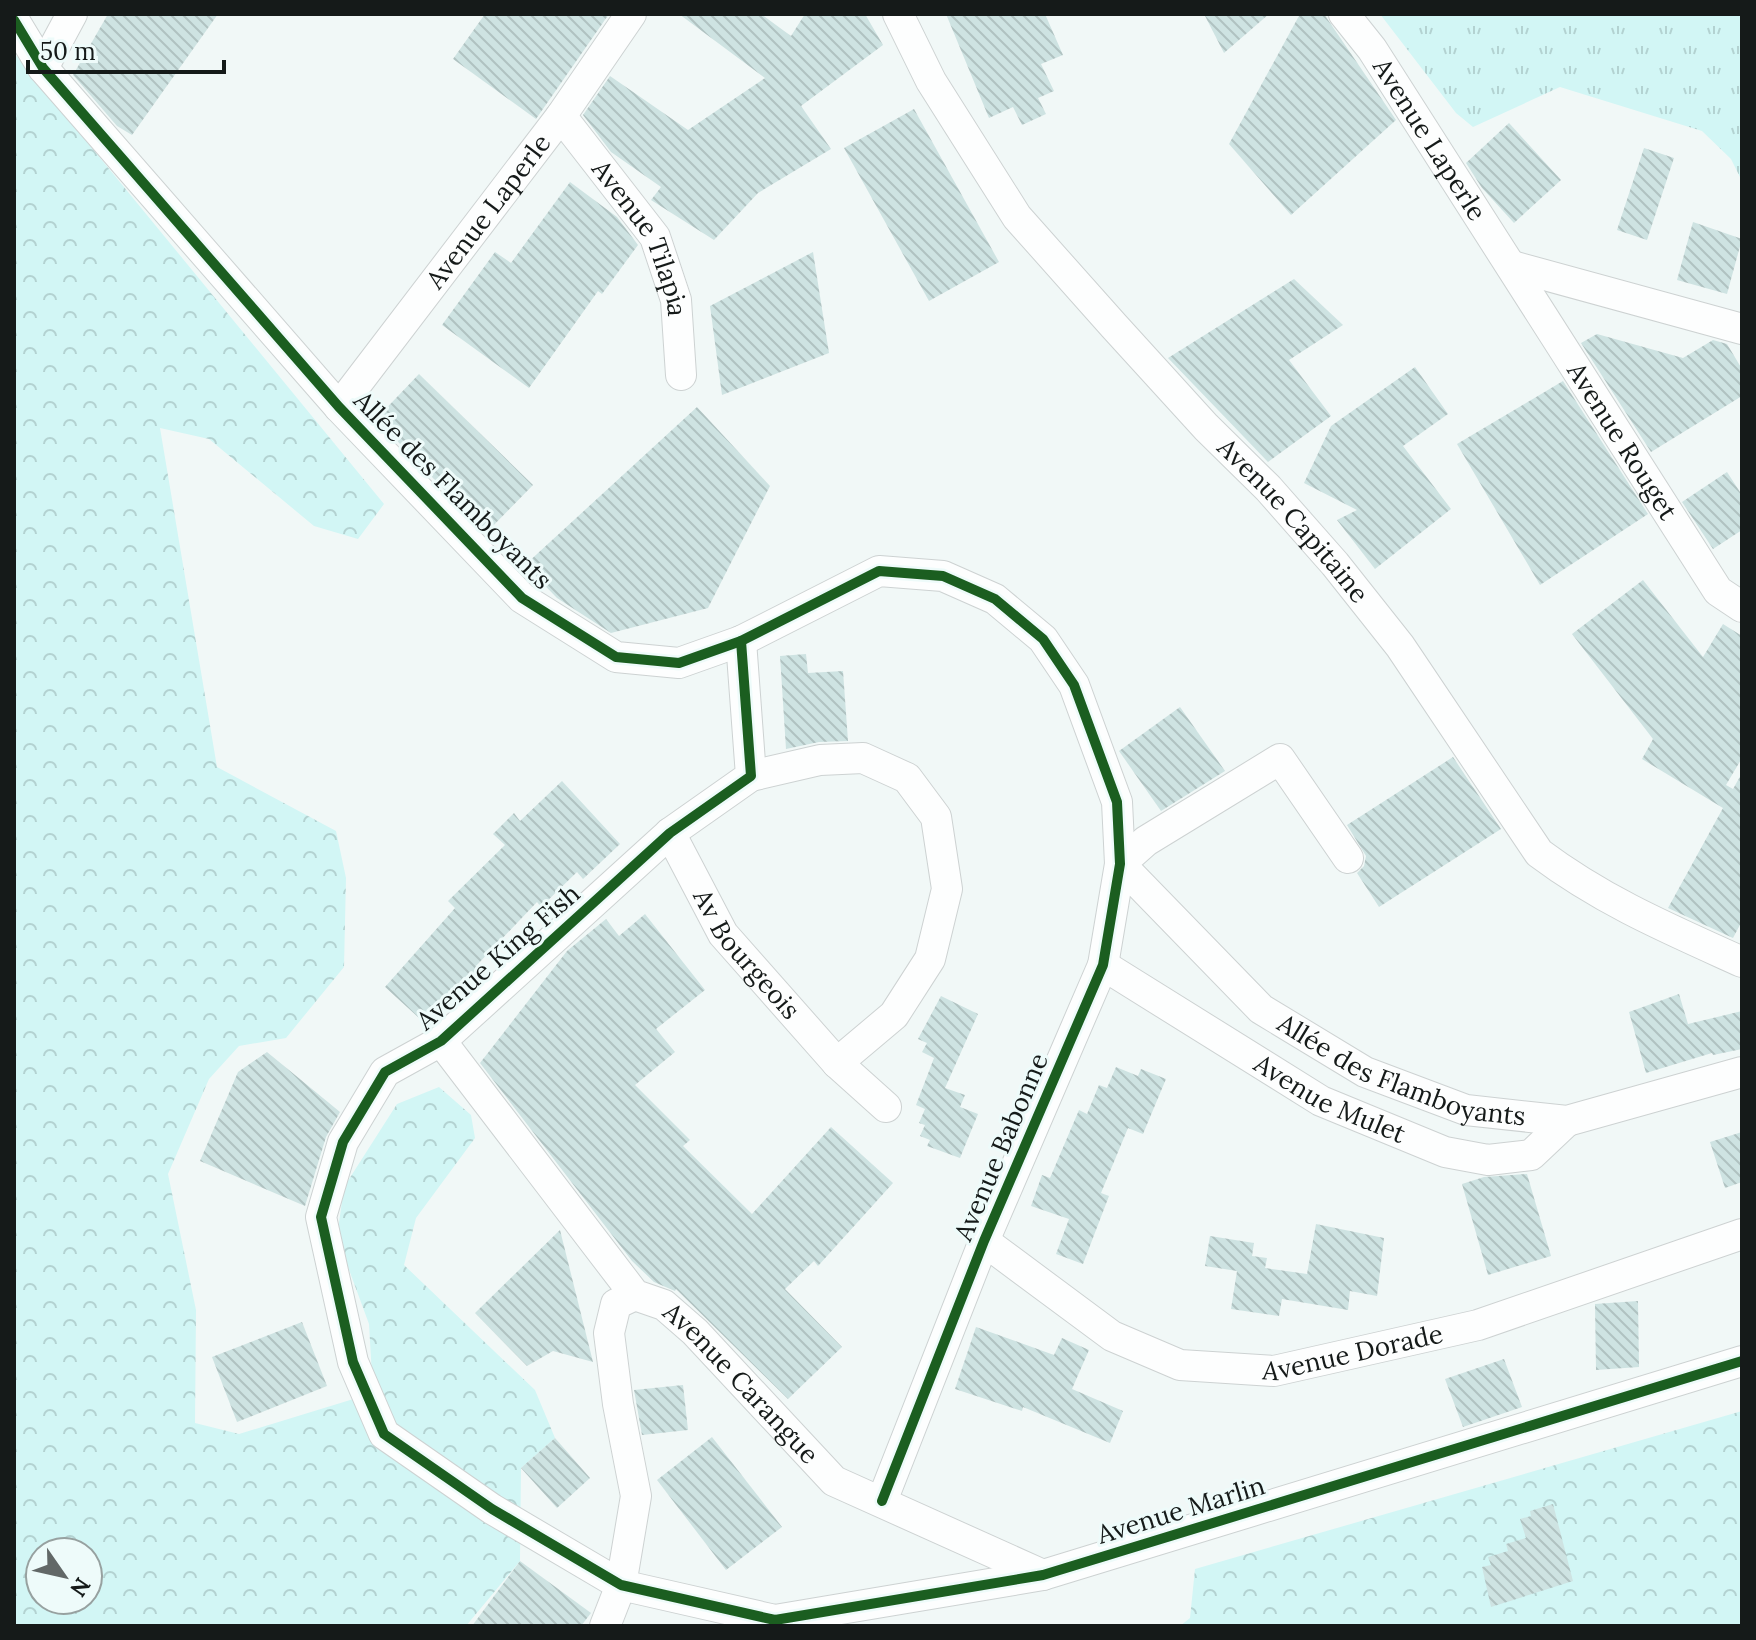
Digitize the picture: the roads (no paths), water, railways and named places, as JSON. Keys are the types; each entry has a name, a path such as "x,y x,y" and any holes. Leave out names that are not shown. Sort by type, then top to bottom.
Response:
{"street":[{"path":"43,68 72,14"},
{"name":"Avenue Laperle","path":"339,407 561,116 631,14"},
{"name":"Avenue Capitaine","path":"898,14 931,81 1017,217 1206,427 1268,488 1335,564 1400,646 1539,853 1626,910 1742,962"},
{"name":"Avenue Laperle","path":"1344,14 1372,49 1512,266"},
{"name":"Allée des Flamboyants","path":"14,20 43,68 339,407 522,598 616,657 679,663 741,641 879,571 943,576 995,599 1043,639 1074,685 1117,802"},
{"name":"Avenue Tilapia","path":"561,116 655,237 676,300 681,375"},
{"path":"1512,266 1742,329"},
{"name":"Avenue Rouget","path":"1512,266 1718,591 1742,607"},
{"path":"741,641 751,776 820,760 863,758 907,778 936,817 947,889 930,959 894,1015 837,1063"},
{"path":"1120,864 1146,841 1280,759 1348,858"},
{"name":"Avenue King Fish","path":"621,1585 492,1509 384,1434 353,1362 321,1217 343,1142 385,1072 441,1041 670,833 751,776"},
{"name":"Avenue Babonne","path":"882,1501 984,1241 1103,965 1120,864 1117,802"},
{"name":"Av Bourgeois","path":"670,833 723,934 837,1063 886,1107"},
{"name":"Allée des Flamboyants","path":"1120,864 1261,1009 1365,1072 1466,1110 1567,1121 1742,1072"},
{"name":"Avenue Mulet","path":"1103,965 1321,1101 1445,1152 1488,1160 1531,1155 1567,1121"},
{"name":"Avenue Carangue","path":"441,1041 635,1295 664,1305 695,1332 834,1481 1043,1575"},
{"name":"Avenue Dorade","path":"984,1241 1112,1336 1180,1365 1274,1371 1478,1325 1742,1234"},
{"path":"605,1626 621,1585 636,1496 618,1404 609,1333 616,1304 635,1295"},
{"name":"Avenue Marlin","path":"621,1585 775,1620 1043,1575 1742,1361"}]}
